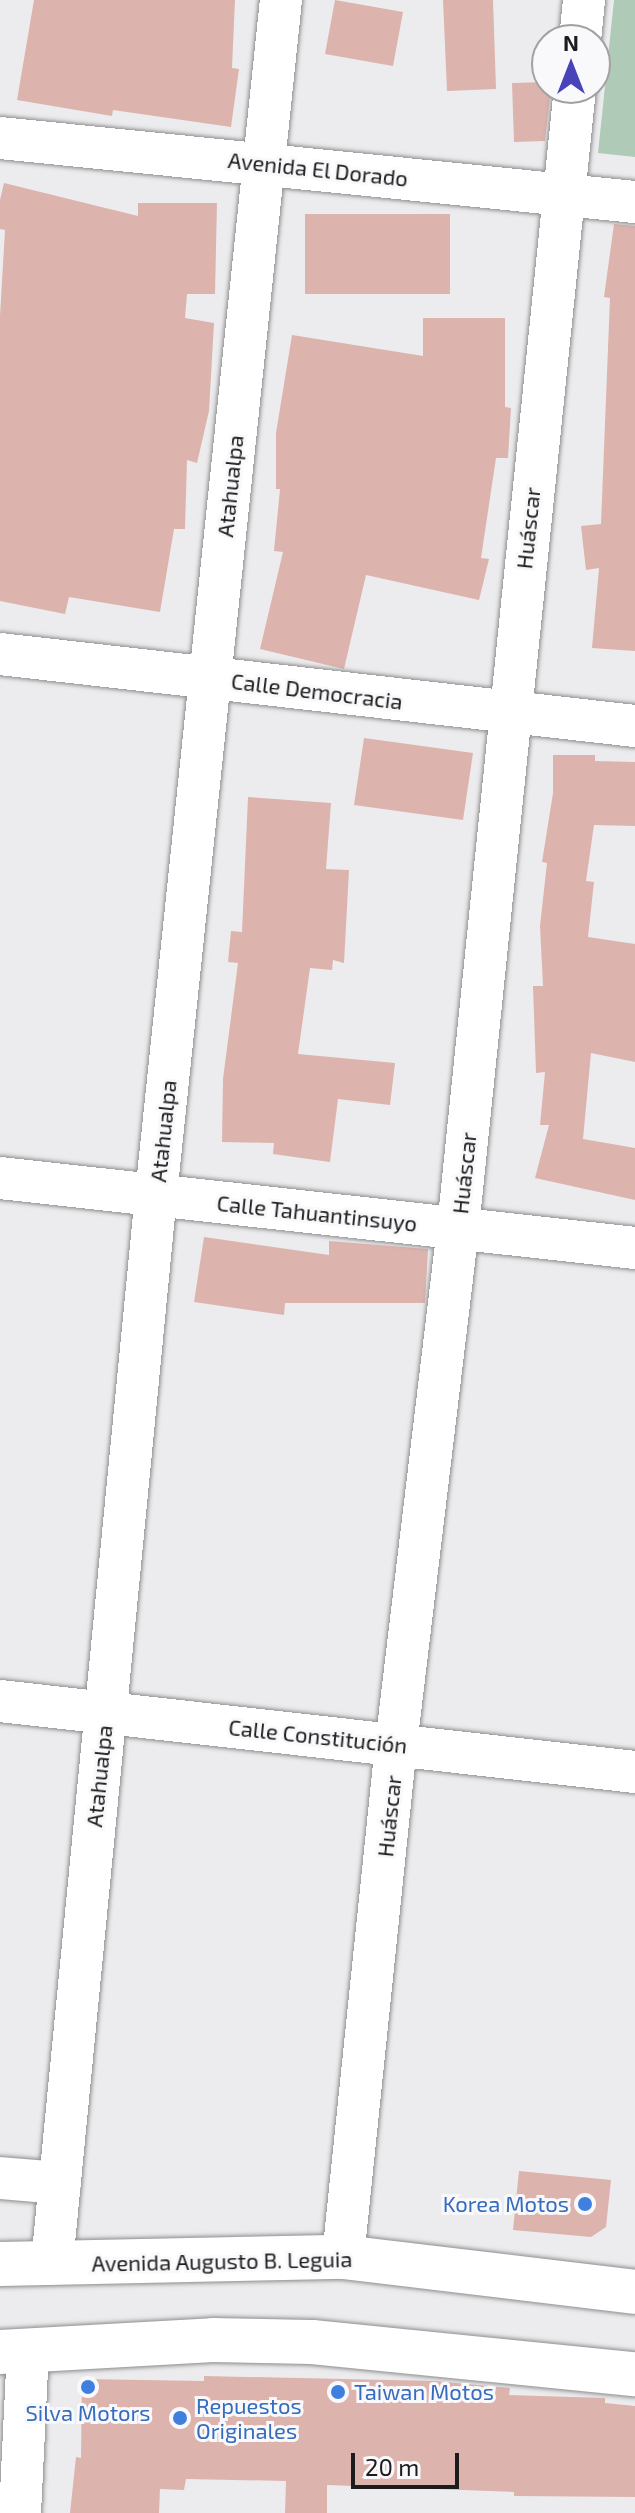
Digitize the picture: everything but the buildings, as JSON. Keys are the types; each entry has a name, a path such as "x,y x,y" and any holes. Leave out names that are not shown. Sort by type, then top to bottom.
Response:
{"main road":[{"name":"Avenida Augusto B. Leguia","path":"0,2264 343,2257 635,2292"},
{"path":"14,2351 213,2340 312,2342 635,2374"}],"street":[{"name":"Atahualpa","path":"52,2263 156,1195 281,0"},
{"path":"582,24 584,0"},
{"name":"Huáscar","path":"343,2257 396,1745 458,1228 508,713 573,104"},
{"name":"Avenida El Dorado","path":"0,138 635,202"},
{"name":"Calle Democracia","path":"0,654 635,726"},
{"name":"Calle Tahuantinsuyo","path":"0,1178 635,1248"},
{"name":"Calle Constitución","path":"0,1701 635,1772"},
{"path":"0,2178 60,2183"},
{"path":"14,2351 20,2513"}],"green space":[{"path":"614,0 635,0 635,157 598,153 603,104 611,104"}],"place":[{"name":"Korea Motos","path":"585,2204"},
{"name":"Silva Motors","path":"88,2387"},
{"name":"Taiwan Motos","path":"338,2392"},
{"name":"Repuestos Originales","path":"180,2418"}]}
